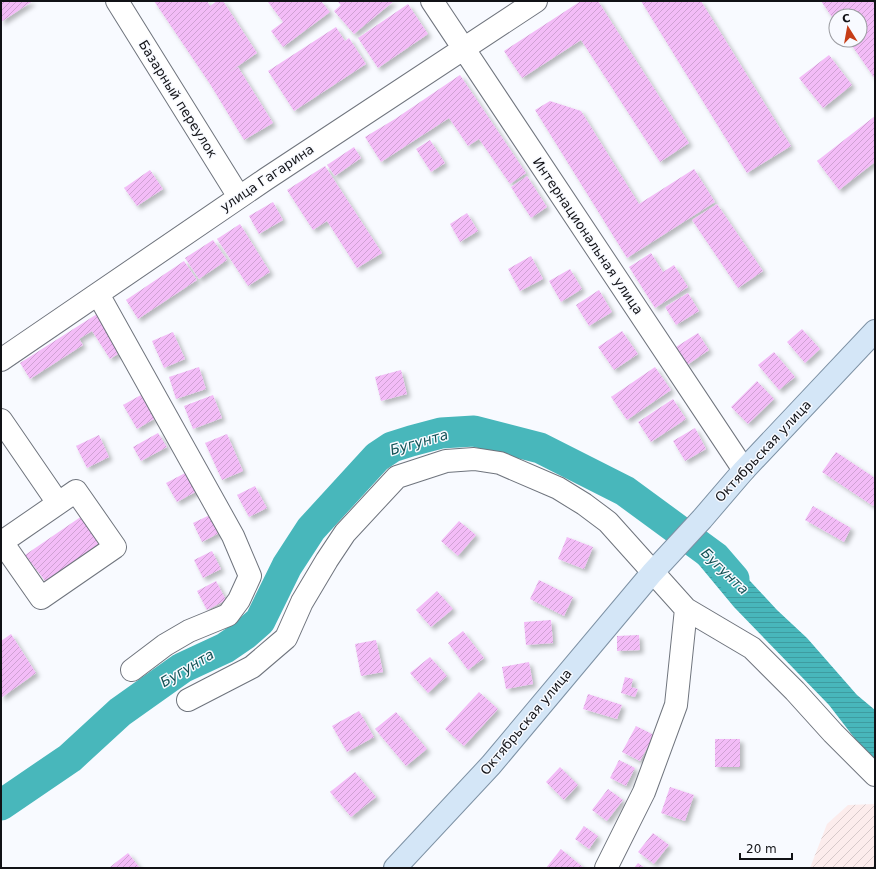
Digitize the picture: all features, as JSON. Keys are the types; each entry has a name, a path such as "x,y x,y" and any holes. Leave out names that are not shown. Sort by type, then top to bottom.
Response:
{"main road":[{"name":"Октябрьская улица","path":"395,868 491,765 658,566 702,519 744,470 875,331"}],"street":[{"name":"Базарный переулок","path":"118,1 239,197"},
{"name":"Интернациональная улица","path":"432,1 744,470"},
{"name":"улица Гагарина","path":"1,360 239,197 536,1"},
{"path":"98,294 233,536 250,576 239,600 228,615 189,631 165,645 132,670"},
{"path":"1,420 58,503"},
{"path":"188,700 252,667 286,638 302,602 326,560 345,533 397,477 446,461 474,459 500,463 558,488 584,504 608,522 658,566 686,610 752,648 875,775"},
{"path":"76,491 115,547 41,598 2,542 58,503 76,491"},
{"path":"606,868 644,792 676,705 686,610"}],"shaded area":[{"path":"875,804 875,868 810,868 827,824 848,805"}],"water":[{"path":"712,540 777,610 807,638 857,695 875,710 875,761 866,753 829,705 734,607 695,560"}],"building":[{"path":"1,1 33,1 1,22"},
{"path":"154,1 207,1 210,6 217,1 223,1 257,53 228,73 238,67 273,123 244,140 210,84"},
{"path":"321,1 330,12 283,47 271,31 283,22 268,2"},
{"path":"394,1 354,34 334,11 341,5 338,2"},
{"path":"581,1 598,1 689,143 660,162 581,40 522,78 504,51"},
{"path":"641,1 701,1 791,146 747,173"},
{"path":"821,1 875,1 875,79 854,48 868,48 868,8 828,8 828,11"},
{"path":"408,4 428,34 378,68 358,38"},
{"path":"336,27 345,41 349,38 366,64 294,111 268,71"},
{"path":"829,55 852,85 823,108 799,78"},
{"path":"460,75 526,173 510,184 479,139 468,146 449,118 381,162 365,137 395,119"},
{"path":"550,101 581,111 639,204 694,169 715,202 627,258 535,110"},
{"path":"875,116 875,162 839,190 817,161"},
{"path":"430,140 445,163 431,172 416,149"},
{"path":"354,147 361,158 335,176 327,165"},
{"path":"325,166 382,253 357,268 327,221 313,230 287,190"},
{"path":"150,170 163,189 137,206 124,188"},
{"path":"527,176 547,207 531,218 511,187"},
{"path":"273,202 283,220 259,234 249,216"},
{"path":"717,204 763,271 738,288 692,220"},
{"path":"467,213 478,231 460,242 450,224"},
{"path":"240,224 270,272 248,286 217,239"},
{"path":"213,240 227,260 199,279 185,258"},
{"path":"651,253 663,272 674,265 688,287 655,308 629,267"},
{"path":"531,256 543,279 520,291 508,269"},
{"path":"184,261 197,280 138,319 126,300"},
{"path":"570,269 582,289 561,302 549,281"},
{"path":"599,290 612,312 589,326 576,305"},
{"path":"688,293 699,311 676,325 665,307"},
{"path":"97,314 121,352 110,359 92,331 79,339 83,345 30,379 20,363"},
{"path":"802,329 820,349 805,363 787,342"},
{"path":"622,331 638,354 614,370 598,347"},
{"path":"173,332 185,359 164,368 152,341"},
{"path":"698,333 709,350 687,365 676,347"},
{"path":"774,352 795,377 779,390 758,365"},
{"path":"199,367 206,389 176,399 169,377"},
{"path":"655,367 671,390 627,420 611,397"},
{"path":"401,370 407,394 381,401 375,377"},
{"path":"757,381 774,399 748,424 731,407"},
{"path":"141,395 154,419 137,429 123,405"},
{"path":"213,395 222,418 193,429 184,406"},
{"path":"673,399 686,419 651,442 638,422"},
{"path":"695,428 706,449 685,461 673,441"},
{"path":"158,433 167,447 141,461 133,447"},
{"path":"227,434 243,471 222,480 205,443"},
{"path":"99,435 109,457 87,468 76,446"},
{"path":"836,452 875,478 875,502 873,506 822,472"},
{"path":"189,471 199,490 177,502 166,483"},
{"path":"255,486 267,508 249,517 237,495"},
{"path":"813,506 851,528 844,542 805,520"},
{"path":"212,514 221,532 202,542 193,523"},
{"path":"82,516 101,542 46,582 25,555"},
{"path":"459,521 476,535 458,556 441,541"},
{"path":"567,537 593,547 584,569 558,559"},
{"path":"212,551 221,569 203,578 194,560"},
{"path":"539,580 573,597 564,616 530,599"},
{"path":"216,581 226,600 207,610 197,591"},
{"path":"437,591 453,609 431,627 416,610"},
{"path":"551,620 553,643 526,645 524,622"},
{"path":"463,631 484,658 468,670 448,643"},
{"path":"11,634 36,673 1,698 1,641"},
{"path":"639,635 640,650 617,651 617,636"},
{"path":"376,640 383,672 361,676 355,644"},
{"path":"430,657 447,676 428,693 410,673"},
{"path":"529,662 533,684 506,689 502,667"},
{"path":"625,677 633,679 631,687 638,689 635,697 621,693"},
{"path":"479,692 498,709 464,746 445,729"},
{"path":"588,694 622,705 617,719 583,709"},
{"path":"359,711 374,737 347,752 332,726"},
{"path":"396,712 427,749 406,766 375,729"},
{"path":"636,726 654,735 640,761 622,752"},
{"path":"715,739 740,739 740,767 715,767"},
{"path":"619,760 635,768 626,786 610,778"},
{"path":"560,767 578,785 564,800 546,782"},
{"path":"355,772 376,797 351,817 330,792"},
{"path":"670,787 694,795 685,821 661,813"},
{"path":"608,789 623,800 607,821 592,810"},
{"path":"584,826 598,836 589,849 575,839"},
{"path":"653,833 669,845 654,864 638,852"},
{"path":"561,849 584,868 546,868"},
{"path":"128,853 140,868 110,867"},
{"path":"638,863 645,868 634,868"}],"waterway":[{"name":"Бугунта","path":"1,805 70,758 120,712 182,668 225,648 244,635 260,621 287,566 311,529 377,457 392,447 411,441 441,433 474,431 540,448 625,491 715,557 734,579"}]}
